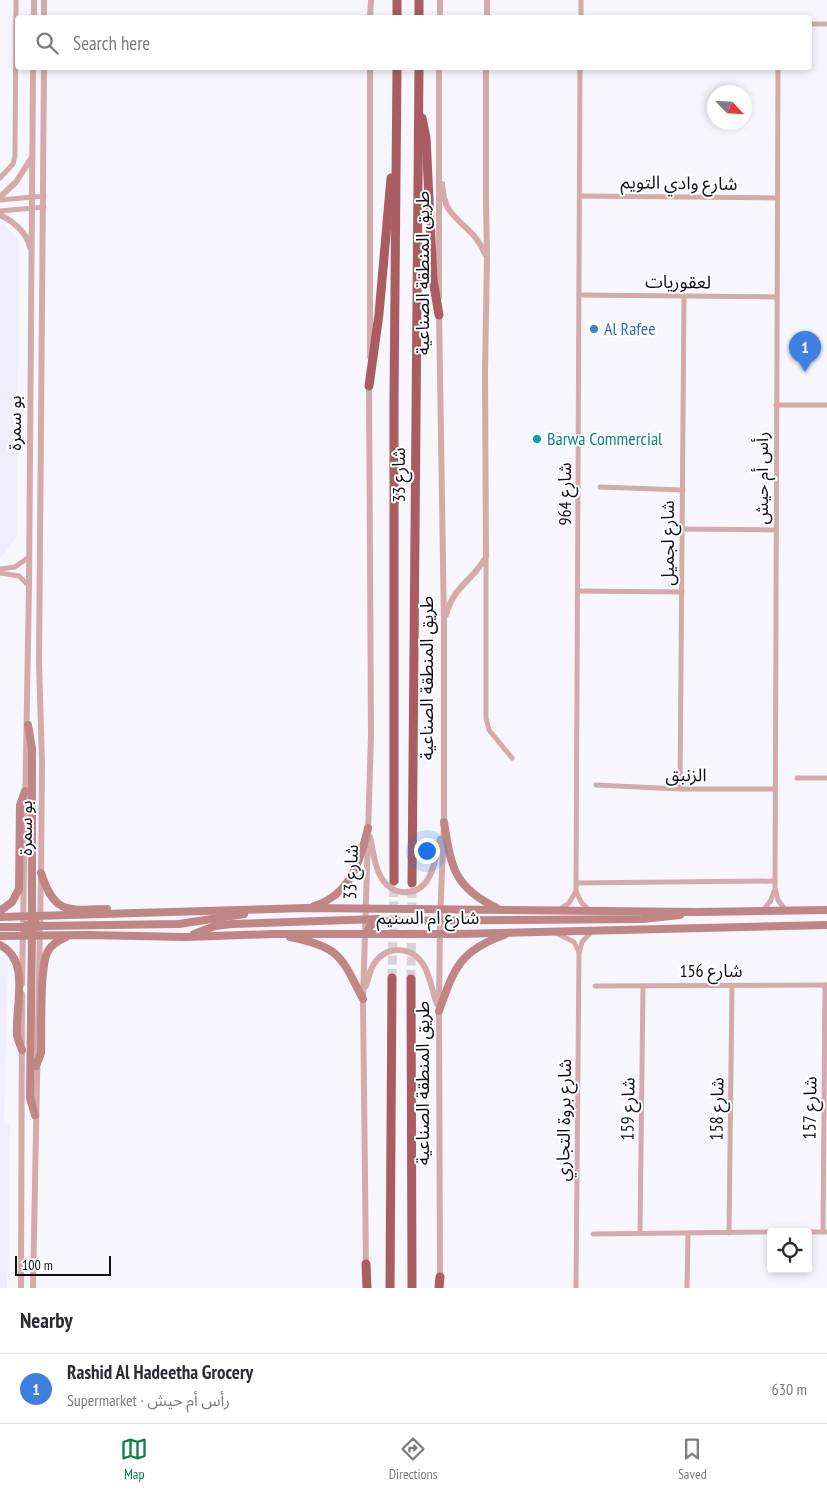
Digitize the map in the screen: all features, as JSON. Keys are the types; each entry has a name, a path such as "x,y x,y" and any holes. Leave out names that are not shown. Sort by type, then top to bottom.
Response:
{"highway":[{"path":"397,0 397,15"},
{"path":"419,0 419,15"},
{"name":"شارع 33","path":"394,881 396,70"},
{"name":"شارع 33","path":"412,882 419,70"},
{"path":"418,101 426,138 433,280 439,315"},
{"path":"370,386 377,333 387,204 396,138"},
{"name":"طريق المنطقة الصناعية","path":"390,1288 392,978"},
{"name":"طريق المنطقة الصناعية","path":"411,979 412,1288"},
{"path":"366,1264 366,1288"},
{"path":"440,1277 440,1288"}],"main road":[{"path":"28,725 32,748 30,1098 35,1115"},
{"path":"0,911 12,902 19,889 20,806 25,791"},
{"path":"444,822 451,861 460,880 477,898 501,910"},
{"path":"307,908 324,902 346,884 359,862 368,828"},
{"path":"41,873 48,892 58,905 75,910 112,909 133,914"},
{"name":"شارع ام السنيم","path":"32,925 133,914 307,908 697,912 827,910"},
{"path":"0,927 179,924 273,909"},
{"path":"186,937 215,926 232,924 432,918 438,915 441,909"},
{"path":"366,933 371,924 378,921 642,920 697,912"},
{"name":"شارع ام السنيم","path":"0,917 88,935 186,937 274,934 555,932 827,925"},
{"path":"0,936 23,936 32,925"},
{"path":"439,1011 453,973 464,957 481,944 510,932"},
{"path":"274,934 312,941 331,949 346,966 364,999"},
{"path":"36,1066 41,1054 44,963 47,952 55,942 63,938 88,935"},
{"path":"0,945 11,952 18,964 18,1036 22,1050"}],"street":[{"path":"16,0 16,15"},
{"path":"34,0 34,15"},
{"path":"44,0 44,15"},
{"path":"370,0 370,15"},
{"path":"440,0 440,15"},
{"path":"487,0 487,15"},
{"path":"581,0 581,15"},
{"path":"812,24 827,24"},
{"path":"0,178 12,164 15,155 16,70"},
{"name":"بو سمرة","path":"33,70 30,586 25,791 32,925 36,1066 33,1288"},
{"name":"بو سمرة","path":"32,925 41,873 42,762 39,652 44,70"},
{"path":"370,70 370,386"},
{"name":"طريق المنطقة الصناعية","path":"439,70 439,315 444,624 444,822 439,1011 440,1277"},
{"path":"486,70 486,718 489,730 512,758"},
{"name":"شارع 964","path":"576,891 580,70"},
{"name":"رأس أم حيش","path":"778,70 775,885 778,900 786,911"},
{"path":"0,199 16,182 32,156"},
{"path":"438,162 446,205 473,233 487,257"},
{"path":"0,199 44,196"},
{"name":"شارع وادي التويم","path":"580,196 777,198"},
{"path":"0,213 44,208"},
{"path":"0,213 21,229 29,242 32,252"},
{"name":"لعقوريات","path":"579,295 777,297"},
{"name":"شارع لجميل","path":"680,789 684,296"},
{"name":"شارع 33","path":"364,999 371,735 370,386"},
{"path":"776,405 827,405"},
{"path":"600,487 683,490"},
{"path":"682,529 776,530"},
{"path":"0,569 15,567 29,557"},
{"path":"444,624 453,595 486,557"},
{"path":"0,573 19,576 30,586"},
{"path":"578,591 682,592"},
{"path":"798,778 827,778"},
{"name":"الزنبق","path":"596,785 680,789 775,789"},
{"path":"368,828 381,877 393,889 407,892 421,887 430,878 444,822"},
{"path":"576,884 775,885"},
{"name":"رأس أم حيش","path":"763,911 771,900 775,885"},
{"path":"559,910 569,903 576,891"},
{"path":"576,891 581,902 590,910"},
{"name":"شارع بروة التجاري","path":"576,1288 580,952 582,942 592,931"},
{"path":"555,932 574,942 580,952"},
{"path":"21,1288 23,936"},
{"path":"366,1264 364,999 370,971 378,958 391,951 404,950 416,956 422,963 439,1011"},
{"name":"شارع 158","path":"729,1233 732,985"},
{"name":"شارع 156","path":"595,986 826,985"},
{"name":"شارع 157","path":"825,1232 826,985"},
{"name":"شارع 159","path":"640,1233 643,986"},
{"path":"594,1234 767,1232"},
{"path":"812,1232 825,1232"},
{"path":"687,1288 688,1234"}],"shaded area":[{"path":"4,224 19,240 17,535 2,557 0,557 0,225"},
{"path":"0,955 7,959 8,963 4,1124 10,1125 9,1274 7,1274 7,1288 0,1288"}],"tunnel":[{"path":"392,978 394,881"},
{"path":"411,979 412,884"}],"place":[{"name":"Al Rafee","path":"594,329"},
{"name":"Rashid Al Hadeetha Grocery","path":"805,372"},
{"name":"Barwa Commercial","path":"537,439"}]}
